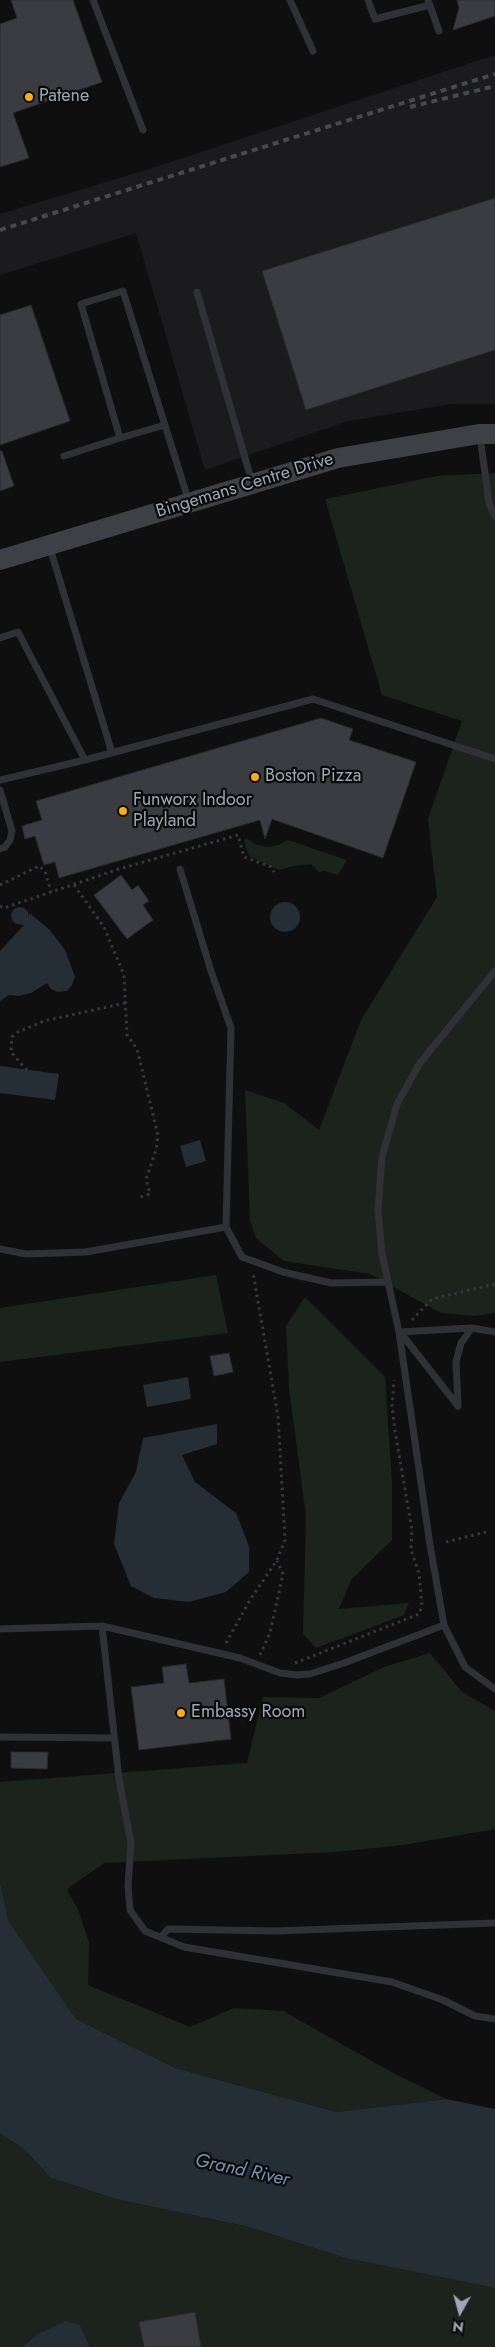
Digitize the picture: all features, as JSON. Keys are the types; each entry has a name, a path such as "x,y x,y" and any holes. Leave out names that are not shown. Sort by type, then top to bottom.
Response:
{"main road":[{"name":"Bingemans Centre Drive","path":"0,560 338,458 487,434"}],"lane":[{"path":"93,0 143,130"},
{"path":"290,0 313,51"},
{"path":"368,0 375,19 429,2 439,31"},
{"path":"120,438 80,304 123,291 189,503"},
{"path":"197,292 252,483"},
{"path":"64,456 165,425"},
{"path":"487,434 489,503 495,516"},
{"path":"49,545 112,753"},
{"path":"0,638 18,632 85,760"},
{"path":"0,780 85,760 313,699 495,759"},
{"path":"0,790 12,831 10,840 5,848 0,849"},
{"path":"180,869 211,971 231,1028 226,1227 242,1257 283,1272 331,1283 386,1282"},
{"path":"495,972 420,1063 397,1104 382,1157 378,1210 386,1282 399,1332 444,1625 464,1668 495,1689"},
{"path":"0,1249 26,1254 86,1252 226,1227"},
{"path":"399,1332 472,1328 495,1332"},
{"path":"399,1332 458,1406 456,1362 461,1343 472,1328"},
{"path":"0,1629 102,1626 220,1654 280,1673 310,1674 444,1625"},
{"path":"102,1626 119,1779 131,1843 128,1886 130,1910 144,1931 184,1947 392,1982 443,2000 476,2016 495,2019"},
{"path":"0,1738 114,1738"},
{"path":"161,1937 168,1929 275,1931 495,1923"}],"path":[{"path":"0,906 4,908 119,869 238,835 244,856 270,867 274,872"},
{"path":"0,885 40,866 45,871 51,892"},
{"path":"74,885 104,927 124,975 128,1035 137,1049 158,1135 156,1150 146,1179 150,1194 137,1198"},
{"path":"27,1070 11,1052 12,1037 16,1033 44,1021 125,1003"},
{"path":"220,1654 250,1600 277,1560 285,1540 278,1416 250,1260"},
{"path":"399,1332 432,1299 495,1284"},
{"path":"280,1673 300,1660 419,1614 422,1606 422,1593 411,1550 412,1530 393,1419 394,1378"},
{"path":"446,1542 486,1532"},
{"path":"411,1550 418,1548"},
{"path":"256,1664 270,1632 283,1574 277,1560"}],"shaded area":[{"path":"495,55 495,404 452,404 348,421 205,470 136,233 0,275 0,214 143,171"},
{"path":"495,473 495,1313 473,1316 441,1313 370,1274 284,1261 256,1238 250,1220 245,1090 284,1103 319,1130 361,1020 437,897 428,819 462,721 382,695 325,499 437,476"},
{"path":"248,839 255,844 267,847 279,845 288,840 347,860 338,875 325,871 319,872 311,864 279,870 249,856 244,840"},
{"path":"216,1275 228,1333 0,1362 0,1308"},
{"path":"305,1297 385,1377 392,1482 392,1540 351,1580 339,1609 409,1603 404,1615 316,1648 303,1634 306,1516 289,1388 286,1326"},
{"path":"430,1653 462,1692 495,1711 495,1829 403,1845 335,1852 104,1863 67,1889 79,1912 89,1943 88,1985 190,2027 234,2008 283,2011 395,2074 446,2099 337,2112 175,2068 76,2019 8,1920 0,1882 0,1782 247,1763 263,1697 319,1698 384,1667"},
{"path":"0,2133 25,2150 51,2178 116,2199 249,2227 345,2258 495,2288 495,2347 90,2347 80,2325 38,2334 22,2347 0,2347"}],"water":[{"path":"285,902 291,903 299,911 299,923 291,931 285,932 279,931 271,923 270,917 271,911 279,903"},
{"path":"24,908 28,912 28,918 29,913 50,930 65,950 75,977 67,991 58,992 51,989 47,983 31,993 19,996 9,995 0,1001 0,951 24,925 16,924 12,920 11,914 14,909"},
{"path":"0,1066 59,1074 55,1100 0,1093"},
{"path":"200,1140 206,1161 186,1167 180,1146"},
{"path":"188,1377 191,1399 147,1407 143,1385"},
{"path":"217,1424 217,1444 182,1455 195,1482 236,1513 249,1546 249,1572 226,1592 189,1602 154,1598 131,1586 114,1544 119,1503 136,1472 143,1438"},
{"name":"Grand River","path":"0,1882 8,1920 76,2019 175,2068 337,2112 446,2099 495,2109 495,2288 345,2258 249,2227 116,2199 51,2178 25,2150 0,2133"},
{"path":"66,2321 80,2325 90,2347 22,2347 38,2334"}],"building":[{"name":"Patene","path":"11,0 73,0 102,82 13,113 29,158 0,167 0,24 17,18"},
{"path":"457,0 495,0 495,16 453,30 459,8"},
{"path":"495,198 495,350 306,410 262,271"},
{"path":"31,305 70,421 0,445 0,315"},
{"path":"0,451 2,451 14,486 0,491"},
{"path":"321,718 353,729 349,740 416,762 383,858 272,819 265,839 260,820 59,878 55,862 44,865 35,836 25,839 22,826 42,820 36,801"},
{"path":"121,875 132,890 138,885 149,901 143,905 153,920 127,939 94,895"},
{"path":"229,1353 233,1372 214,1376 210,1356"},
{"name":"Embassy Room","path":"186,1664 189,1683 224,1679 231,1739 139,1750 131,1687 164,1683 162,1667"},
{"path":"11,1752 48,1752 47,1769 11,1768"},
{"path":"195,2312 201,2347 144,2347 139,2322"}],"railway":[{"path":"0,230 495,74"},
{"path":"410,107 495,86"}],"place":[{"name":"Patene","path":"29,97"},
{"name":"Boston Pizza","path":"255,777"},
{"name":"Funworx Indoor Playland","path":"123,811"},
{"name":"Embassy Room","path":"181,1713"}]}
